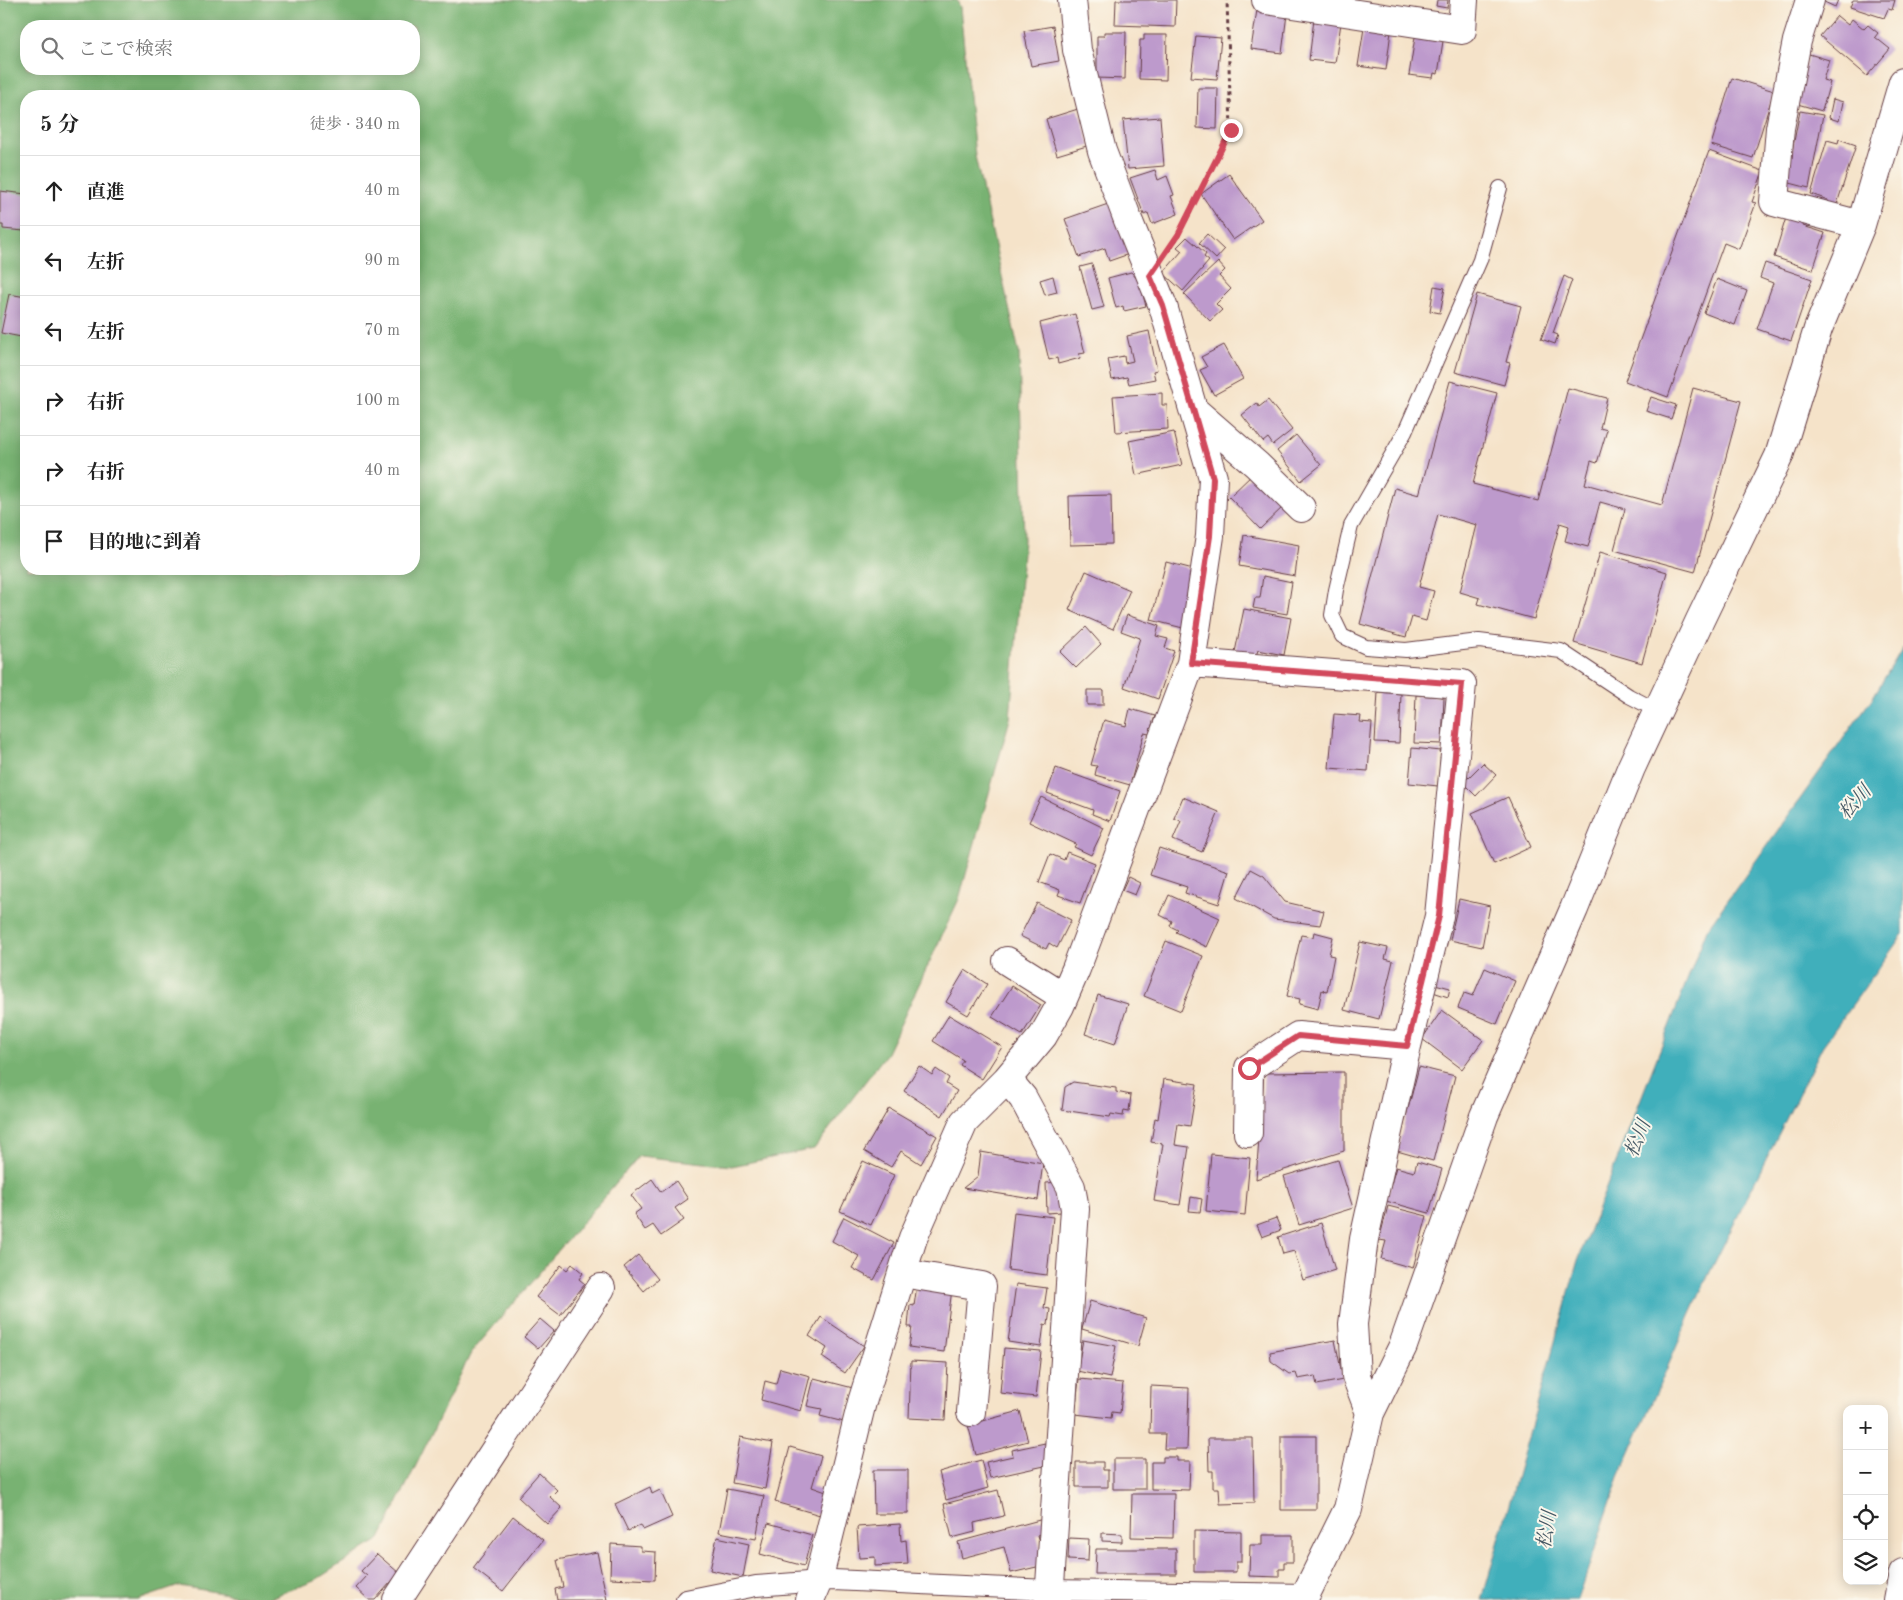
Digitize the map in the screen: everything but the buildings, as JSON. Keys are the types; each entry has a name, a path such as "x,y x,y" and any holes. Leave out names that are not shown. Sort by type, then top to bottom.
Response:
{"street":[{"path":"814,1591 862,1402 913,1238 964,1122 1007,1080 1043,1036 1064,997 1191,663 1210,536 1213,478 1163,306 1102,151 1077,50 1072,0"},
{"path":"1266,0 1462,30 1464,0"},
{"path":"1810,0 1797,41 1780,128 1774,202 1861,225"},
{"path":"686,1600 756,1586 814,1591 834,1580 1049,1595 1304,1597 1348,1509 1370,1414 1403,1346 1484,1116 1574,909 1631,768 1779,456 1818,329 1861,225 1903,82"},
{"path":"1195,411 1257,465 1301,508"},
{"path":"1191,663 1462,684 1439,916 1407,1046 1364,1238 1353,1324 1356,1376 1370,1414"},
{"path":"1007,961 1064,997"},
{"path":"1248,1133 1249,1068 1298,1036 1407,1046"},
{"path":"1007,1080 1022,1098 1071,1187 1075,1209 1049,1595"},
{"path":"902,1273 982,1286 971,1412"},
{"path":"397,1600 601,1288"},
{"path":"1898,1600 1903,1573"}],"lane":[{"path":"1500,188 1480,260 1405,432 1351,526 1332,615 1342,636 1366,647 1406,650 1479,641 1561,651 1629,696 1658,711"}],"path":[{"path":"1150,276 1178,235 1231,130 1227,0"}],"green space":[{"path":"0,0 957,0 960,7 975,156 1019,352 1024,540 1010,719 959,899 887,1053 814,1149 732,1166 639,1156 471,1353 380,1539 314,1581 264,1600 179,1586 138,1600 0,1600"}],"water":[{"name":"松川","path":"1903,647 1903,934 1822,1047 1706,1280 1619,1477 1578,1600 1482,1600 1578,1260 1707,929 1873,697"}],"route":[{"path":"1231,130 1178,235 1150,276 1163,306 1213,478 1210,536 1191,663 1462,684 1439,916 1407,1046 1298,1036 1249,1068"}]}
